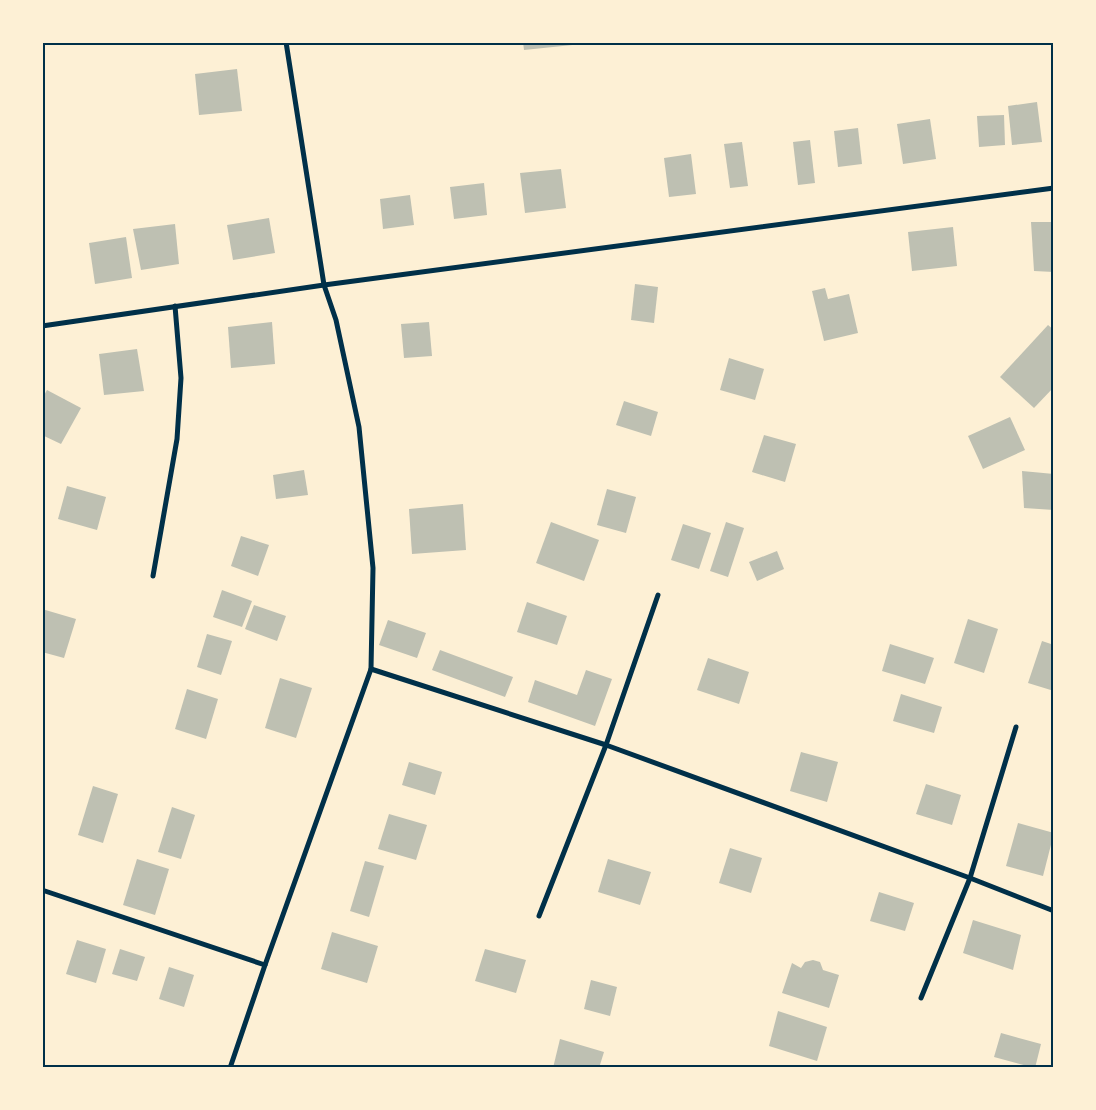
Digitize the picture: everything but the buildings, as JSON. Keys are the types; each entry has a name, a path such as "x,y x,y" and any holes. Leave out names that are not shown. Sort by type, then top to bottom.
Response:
{"street":[{"path":"230,1068 264,965 371,669 373,568 359,427 336,320 324,285 286,42"},
{"path":"42,326 324,285 1054,188"},
{"path":"153,576 177,439 181,378 175,306"},
{"path":"539,916 606,744 658,595"},
{"path":"371,669 606,744 970,878 1054,911"},
{"path":"921,998 970,878 1016,726"},
{"path":"42,890 264,965"}]}
